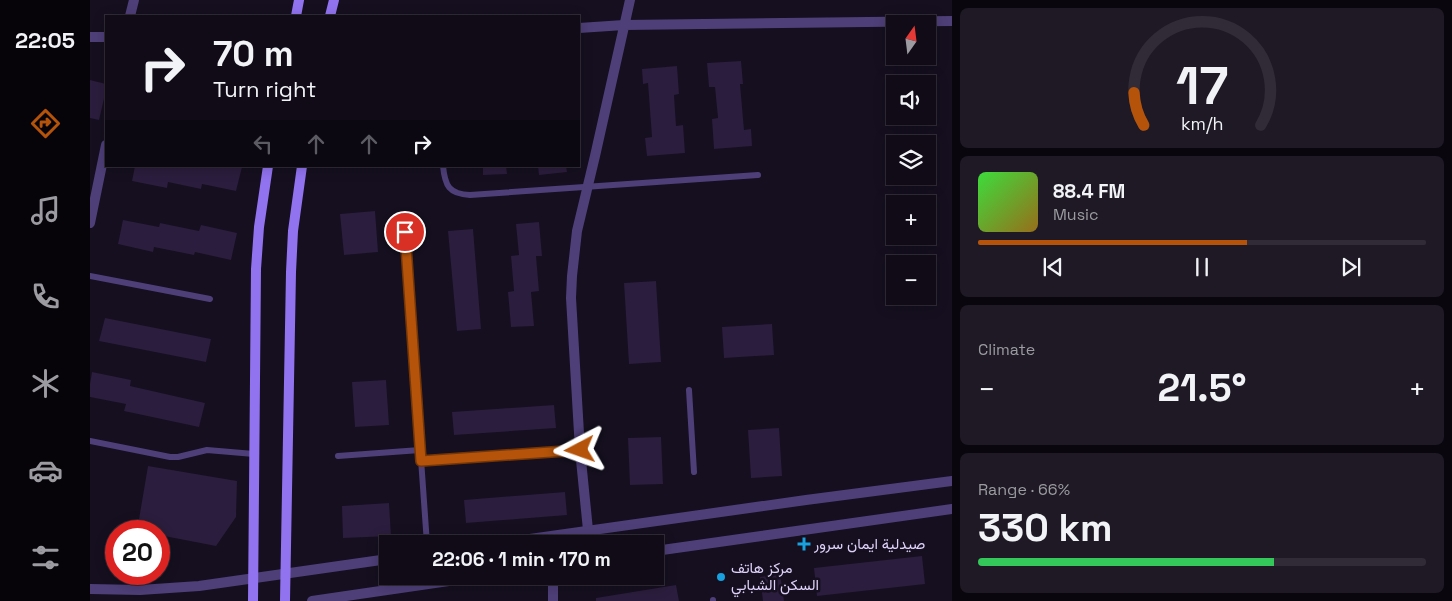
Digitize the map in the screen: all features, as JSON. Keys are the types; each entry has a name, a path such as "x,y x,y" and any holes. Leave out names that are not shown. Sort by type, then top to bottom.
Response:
{"main road":[{"path":"296,15 299,0"},
{"path":"330,15 334,0"},
{"path":"253,601 256,269 259,227 268,167"},
{"path":"286,601 291,272 293,231 302,167"}],"street":[{"path":"130,15 134,0"},
{"path":"588,530 580,450 572,276 577,231 630,0"},
{"path":"580,28 624,25 952,21"},
{"path":"90,37 105,37"},
{"path":"90,223 105,150"},
{"path":"554,535 952,481"},
{"path":"664,550 952,508"},
{"path":"90,589 140,590 199,586 253,580 379,560"},
{"path":"312,601 421,585"},
{"path":"553,585 553,601"}],"lane":[{"path":"443,167 447,185 453,191 461,194 758,175"},
{"path":"405,232 426,535"},
{"path":"90,276 210,299"},
{"path":"689,390 694,472"},
{"path":"90,441 170,457 207,450 254,454"},
{"path":"338,456 420,450"},
{"path":"421,461 580,450"}],"building":[{"path":"741,61 743,84 740,84 744,130 751,129 752,146 714,149 712,119 718,118 715,87 709,87 707,63"},
{"path":"677,66 679,94 674,95 676,126 683,125 685,153 647,156 645,138 652,137 648,83 643,84 642,69"},
{"path":"90,80 105,84 105,94 99,120 90,118"},
{"path":"135,167 242,167 236,191 202,184 201,189 168,182 167,188 132,181"},
{"path":"483,167 506,167 507,174 483,175"},
{"path":"538,167 566,167 567,172 539,175"},
{"path":"375,211 378,252 344,255 340,214"},
{"path":"123,220 159,227 160,223 199,231 201,225 237,233 231,260 195,252 194,255 154,247 153,252 118,244"},
{"path":"539,222 542,256 536,256 539,291 531,292 534,326 511,327 508,292 514,291 511,256 519,255 516,224"},
{"path":"473,229 481,329 457,331 448,231"},
{"path":"656,281 661,362 629,364 624,283"},
{"path":"105,318 211,339 206,362 99,341"},
{"path":"772,324 774,355 724,358 722,327"},
{"path":"92,372 131,380 130,386 205,403 199,427 124,411 126,404 90,397"},
{"path":"386,380 389,425 355,427 352,382"},
{"path":"554,405 556,428 454,435 452,412"},
{"path":"779,428 782,476 751,478 748,430"},
{"path":"661,437 663,484 630,485 628,438"},
{"path":"148,466 237,481 236,517 216,546 170,537 170,520 139,520"},
{"path":"565,492 567,515 466,523 464,500"},
{"path":"389,503 391,535 343,538 342,506"},
{"path":"922,556 925,584 817,596 814,568"},
{"path":"780,574 784,601 763,601 760,577"},
{"path":"676,585 679,601 596,601 596,598"}],"place":[{"name":"صيدلية ايمان سرور","path":"804,544"},
{"name":"مركز هاتف السكن الشبابي","path":"721,577"}],"route":[{"path":"405,232 421,461 580,450"}]}
